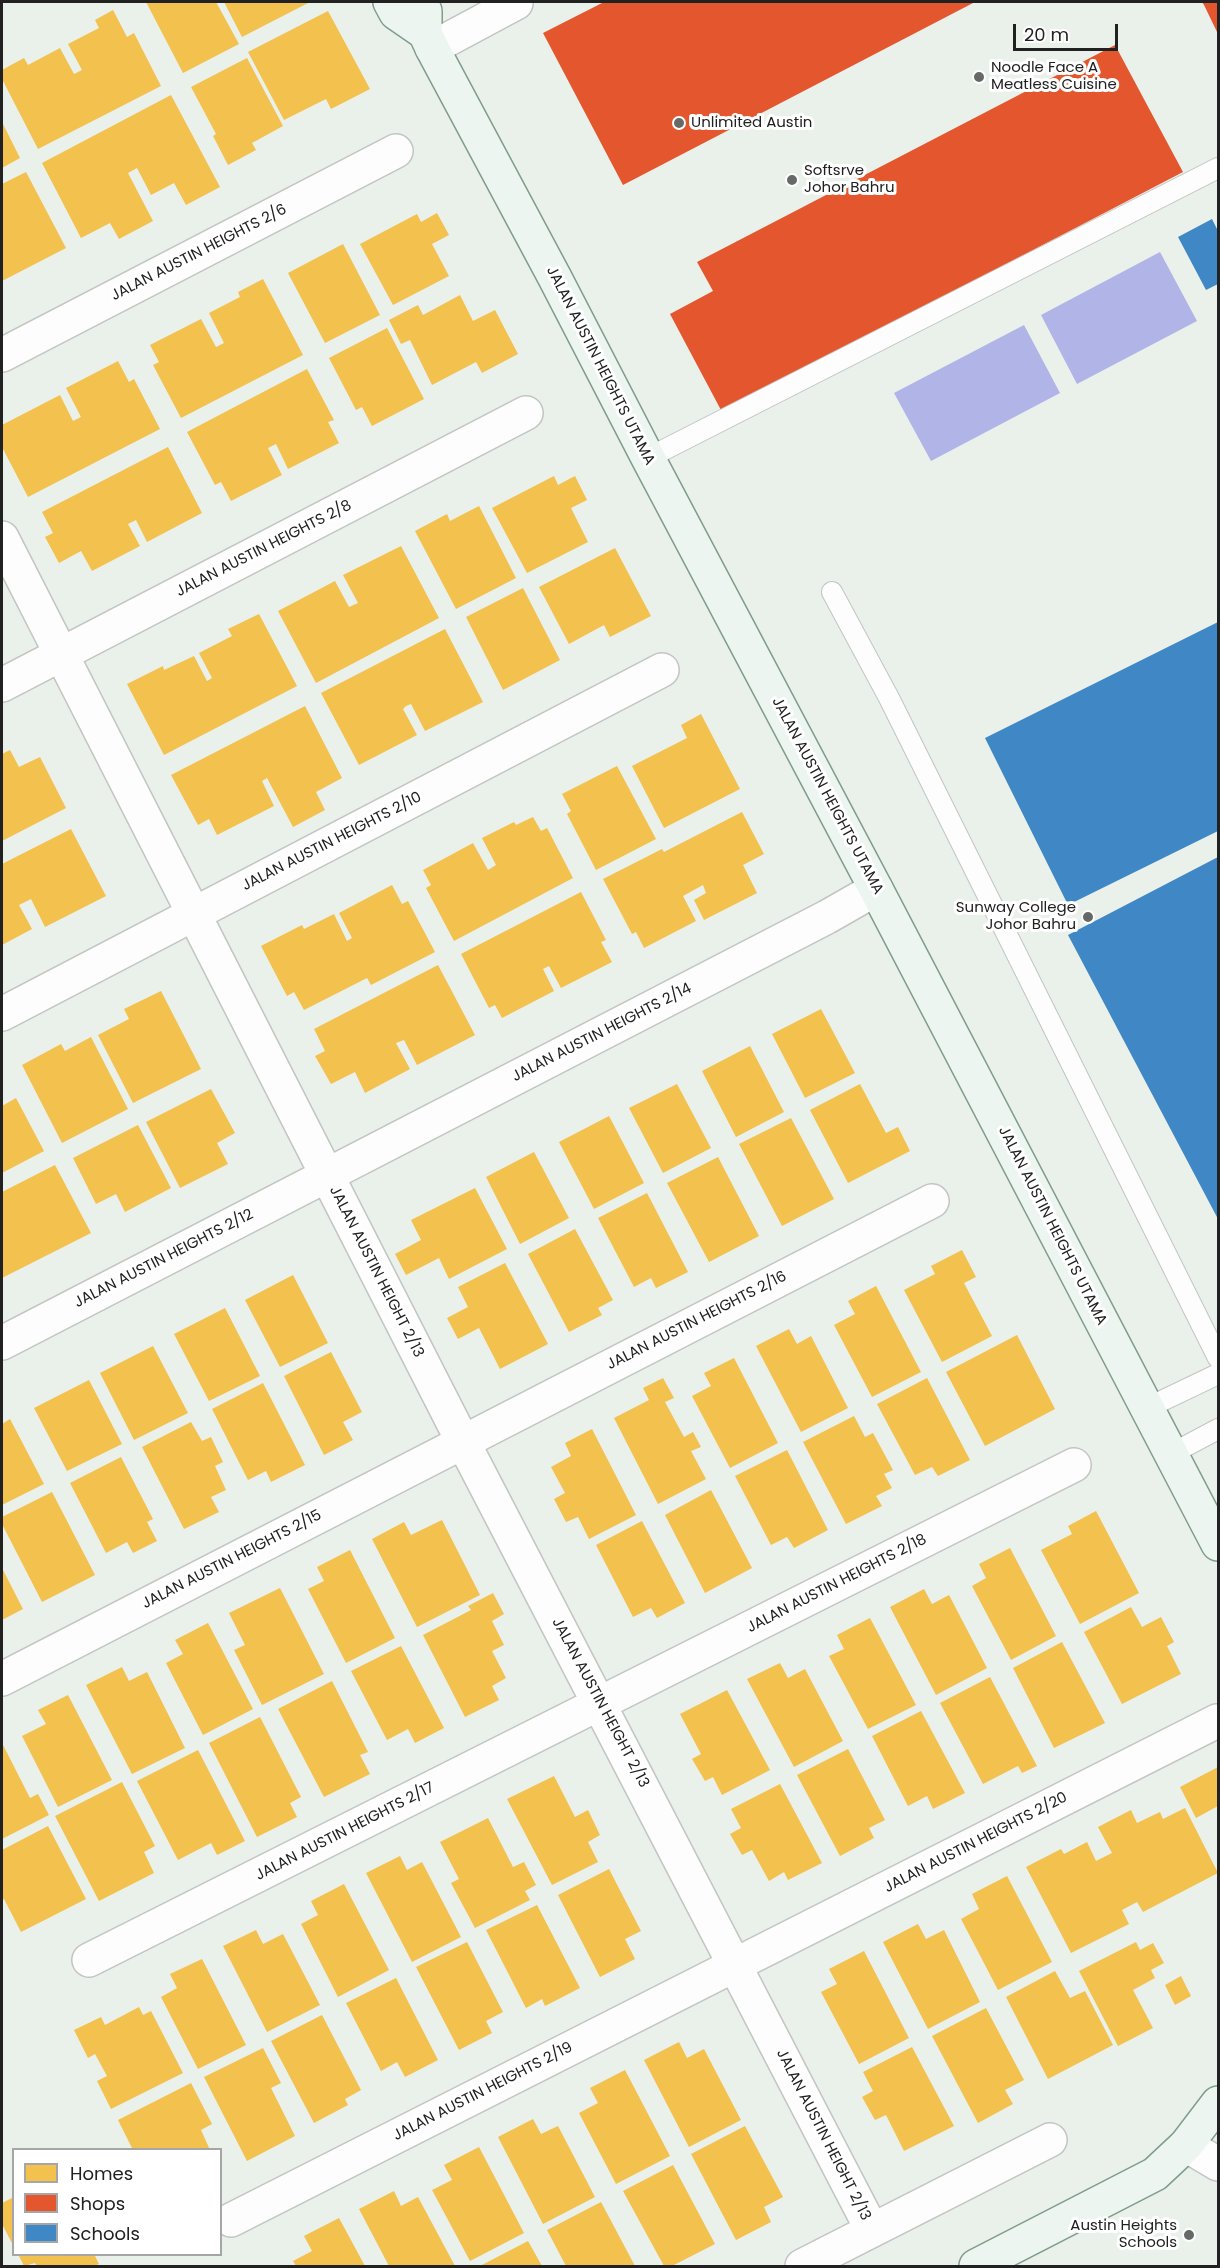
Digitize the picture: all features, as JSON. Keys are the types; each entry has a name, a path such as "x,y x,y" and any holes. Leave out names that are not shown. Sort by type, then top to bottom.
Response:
{"street":[{"path":"390,2 396,13 429,41"},
{"path":"421,2 425,11 429,41"},
{"path":"429,41 516,2"},
{"name":"JALAN AUSTIN HEIGHTS UTAMA","path":"429,41 1218,1544"},
{"name":"JALAN AUSTIN HEIGHTS 2/6","path":"2,355 396,151"},
{"name":"JALAN AUSTIN HEIGHTS 2/8","path":"2,685 526,413"},
{"name":"JALAN AUSTIN HEIGHT 2/13","path":"2,538 463,1442 872,2230"},
{"name":"JALAN AUSTIN HEIGHTS 2/10","path":"2,1014 662,670"},
{"name":"JALAN AUSTIN HEIGHTS 2/14","path":"327,1176 827,917 876,889"},
{"name":"JALAN AUSTIN HEIGHTS 2/12","path":"2,1343 327,1176"},
{"name":"JALAN AUSTIN HEIGHTS 2/16","path":"463,1442 932,1201"},
{"name":"JALAN AUSTIN HEIGHTS 2/15","path":"2,1679 463,1442"},
{"name":"JALAN AUSTIN HEIGHTS 2/18","path":"600,1703 1074,1465"},
{"name":"JALAN AUSTIN HEIGHTS 2/17","path":"89,1960 600,1703"},
{"name":"JALAN AUSTIN HEIGHTS 2/20","path":"736,1965 1217,1721"},
{"name":"JALAN AUSTIN HEIGHTS 2/19","path":"231,2220 736,1965"},
{"path":"976,2266 1155,2174 1186,2145 1218,2103"},
{"path":"802,2266 1050,2140"},
{"path":"1186,2145 1218,2164"}],"lane":[{"path":"648,458 1218,168"},
{"path":"832,592 894,708 1218,1358"},
{"path":"1147,1408 1218,1374"},
{"path":"1171,1454 1218,1429"}],"shaded area":[{"path":"1160,252 1197,321 1077,384 1041,315"},
{"path":"1024,325 1060,393 931,461 894,393"}],"building: Homes":[{"path":"146,2 216,2 239,44 183,73"},
{"path":"224,2 310,2 242,37"},
{"path":"113,10 127,37 134,33 161,86 38,149 2,79 2,70 24,58 28,65 60,48 74,74 82,70 68,44 99,28 95,20"},
{"path":"328,11 370,89 331,109 326,99 284,120 248,52"},
{"path":"247,58 283,126 252,143 256,150 228,165 213,136 216,134 191,87"},
{"path":"171,95 220,187 186,205 174,183 151,195 137,168 128,173 153,221 119,239 110,223 81,238 42,163"},
{"path":"2,122 20,158 2,168"},
{"path":"26,172 66,248 2,281 2,184"},
{"path":"437,213 449,235 432,244 449,276 393,305 360,244 417,214 421,222"},
{"path":"343,244 380,315 325,343 288,273"},
{"path":"263,279 303,355 181,418 153,365 159,362 150,345 201,319 216,347 224,343 209,313 240,297 238,292"},
{"path":"460,295 473,321 495,310 518,354 482,373 476,362 432,385 410,340 401,344 389,320 418,305 423,315"},
{"path":"387,328 424,399 372,426 362,407 356,410 329,358"},
{"path":"118,361 129,382 134,379 160,429 28,497 2,447 2,425 60,395 73,421 81,417 66,388"},
{"path":"307,369 334,420 328,422 339,443 288,469 276,444 268,448 282,475 231,501 221,482 215,485 187,432"},
{"path":"168,447 202,513 147,542 136,520 128,524 140,546 92,571 81,551 59,563 45,537 53,533 42,512"},
{"path":"554,476 558,485 575,476 587,500 571,508 588,542 527,573 492,508"},
{"path":"479,506 516,578 456,609 415,531 447,514 450,521"},
{"path":"401,546 439,618 316,683 278,611 335,581 349,607 358,603 343,575"},
{"path":"615,548 651,616 610,637 604,625 569,644 539,587"},
{"path":"523,588 560,660 503,690 466,617"},
{"path":"259,614 297,686 164,755 127,684 163,666 164,670 194,656 207,681 212,678 199,653 232,636 228,629"},
{"path":"445,629 483,702 425,731 411,704 406,706 403,709 417,735 359,765 321,693"},
{"path":"305,706 342,778 316,792 325,810 293,827 267,778 262,781 274,806 217,835 209,819 198,825 171,775"},
{"path":"701,714 740,789 664,828 632,766 687,738 681,725"},
{"path":"10,750 19,767 40,757 66,808 2,841 2,754"},
{"path":"617,766 656,839 596,870 567,814 571,811 562,794"},
{"path":"742,812 764,854 743,865 757,893 704,920 694,900 706,893 703,885 683,896 696,921 644,948 636,932 632,934 603,879 662,849 664,852"},
{"path":"533,817 541,831 547,828 573,878 454,941 426,888 431,885 423,870 473,843 488,870 496,865 482,838 514,822 516,825"},
{"path":"71,829 106,896 45,927 31,899 19,905 32,929 2,945 2,864"},
{"path":"392,885 402,904 408,901 435,952 371,985 367,978 304,1010 294,992 287,996 261,946 302,925 304,929 334,914 347,941 352,938 339,913"},
{"path":"581,892 606,940 601,942 612,962 561,988 549,966 543,969 554,991 502,1018 495,1005 489,1008 461,954"},
{"path":"438,965 475,1035 417,1065 404,1040 396,1043 410,1069 365,1093 355,1072 331,1084 315,1056 325,1051 314,1029"},
{"path":"161,991 201,1069 133,1103 98,1035 129,1019 124,1009"},
{"path":"821,1009 855,1073 805,1098 772,1034"},
{"path":"91,1037 128,1109 62,1143 22,1065 61,1044 65,1051"},
{"path":"750,1046 784,1112 736,1137 702,1071"},
{"path":"677,1084 711,1148 663,1173 629,1108"},
{"path":"860,1084 886,1133 898,1127 910,1151 848,1183 810,1110"},
{"path":"211,1089 235,1133 217,1143 228,1164 180,1188 146,1122"},
{"path":"16,1098 44,1151 2,1173 2,1106"},
{"path":"609,1116 644,1183 594,1209 559,1142"},
{"path":"791,1118 834,1199 782,1226 739,1144"},
{"path":"138,1125 171,1188 125,1212 116,1194 96,1204 73,1158"},
{"path":"534,1152 569,1218 520,1244 486,1177"},
{"path":"718,1157 759,1236 709,1262 667,1183"},
{"path":"55,1165 91,1233 2,1278 2,1192"},
{"path":"475,1188 507,1249 449,1279 439,1258 406,1275 395,1254 421,1240 411,1220"},
{"path":"647,1193 688,1272 656,1288 651,1278 634,1287 598,1218"},
{"path":"575,1229 613,1300 598,1308 602,1315 569,1332 528,1254"},
{"path":"962,1250 976,1277 964,1283 992,1336 942,1362 904,1290 935,1274 931,1266"},
{"path":"505,1263 548,1344 500,1369 479,1328 458,1339 447,1318 468,1307 458,1287"},
{"path":"293,1275 328,1343 280,1367 245,1300"},
{"path":"876,1286 921,1372 872,1397 834,1325 855,1314 848,1301"},
{"path":"225,1308 260,1376 209,1401 174,1334"},
{"path":"789,1329 797,1344 811,1336 848,1408 801,1432 756,1346"},
{"path":"1017,1335 1055,1409 985,1446 946,1372"},
{"path":"153,1346 188,1413 134,1440 100,1373"},
{"path":"331,1352 362,1412 343,1422 353,1440 324,1455 284,1376"},
{"path":"734,1358 778,1443 730,1468 692,1396 711,1386 704,1373"},
{"path":"663,1378 674,1398 665,1402 684,1437 693,1432 701,1447 691,1451 706,1479 658,1504 614,1418 649,1400 643,1388"},
{"path":"927,1378 970,1460 938,1476 932,1467 915,1475 877,1404"},
{"path":"89,1380 122,1444 67,1471 34,1408"},
{"path":"263,1383 305,1465 271,1482 266,1471 248,1480 212,1409"},
{"path":"854,1416 865,1437 873,1433 893,1470 884,1474 892,1488 876,1496 882,1506 846,1524 803,1442"},
{"path":"10,1419 44,1484 2,1505 2,1424"},
{"path":"191,1422 202,1441 211,1437 223,1462 215,1466 226,1490 211,1497 219,1512 184,1529 142,1447"},
{"path":"592,1429 636,1515 589,1539 578,1517 566,1522 554,1499 565,1493 551,1467 571,1456 565,1443"},
{"path":"787,1450 828,1530 794,1548 787,1537 771,1545 735,1476"},
{"path":"121,1457 153,1519 147,1522 157,1541 133,1553 127,1542 106,1553 70,1483"},
{"path":"711,1490 752,1568 705,1593 665,1515"},
{"path":"52,1492 95,1575 42,1602 2,1524 2,1517"},
{"path":"1096,1511 1139,1593 1080,1624 1041,1550 1072,1534 1068,1526"},
{"path":"442,1520 480,1595 417,1627 372,1539 404,1522 411,1535"},
{"path":"642,1521 685,1603 657,1618 651,1608 633,1617 596,1545"},
{"path":"1010,1548 1056,1636 1011,1660 972,1586 986,1578 979,1564"},
{"path":"350,1550 395,1638 346,1663 308,1589 324,1581 317,1567"},
{"path":"2,1568 23,1609 2,1620"},
{"path":"280,1588 324,1674 262,1705 234,1650 245,1645 229,1613"},
{"path":"924,1589 932,1604 949,1595 987,1668 936,1695 890,1607"},
{"path":"493,1593 504,1614 492,1621 504,1645 492,1651 506,1678 492,1686 499,1700 465,1717 423,1635 471,1610 468,1606"},
{"path":"1131,1607 1142,1627 1161,1617 1174,1642 1167,1646 1181,1674 1122,1704 1084,1632"},
{"path":"870,1618 916,1705 868,1729 829,1656 844,1649 837,1635"},
{"path":"208,1623 253,1709 203,1735 166,1663 183,1654 175,1640"},
{"path":"1062,1642 1105,1723 1054,1748 1013,1668"},
{"path":"401,1646 444,1728 415,1743 408,1729 387,1740 351,1671"},
{"path":"780,1663 788,1678 805,1669 843,1741 794,1767 747,1679"},
{"path":"122,1667 129,1681 147,1672 185,1748 132,1774 86,1685"},
{"path":"990,1677 1037,1766 1022,1773 1018,1766 983,1784 940,1703"},
{"path":"332,1681 368,1752 360,1755 370,1774 324,1797 278,1709"},
{"path":"727,1690 770,1770 722,1795 713,1777 705,1781 692,1759 701,1754 680,1714"},
{"path":"68,1695 112,1780 58,1807 22,1736 46,1724 38,1710"},
{"path":"921,1711 965,1793 933,1809 927,1796 908,1806 872,1736"},
{"path":"260,1717 301,1797 290,1803 297,1817 257,1837 209,1743"},
{"path":"2,1743 30,1798 38,1794 49,1815 2,1839"},
{"path":"848,1749 885,1820 869,1828 874,1838 840,1856 797,1775"},
{"path":"198,1750 245,1841 217,1855 211,1843 178,1860 137,1781"},
{"path":"1218,1767 1218,1806 1196,1818 1180,1787"},
{"path":"554,1776 575,1817 588,1810 600,1835 588,1842 598,1862 552,1885 507,1799"},
{"path":"122,1782 155,1846 144,1852 154,1873 99,1901 55,1816"},
{"path":"780,1784 822,1863 788,1880 784,1872 769,1881 752,1850 742,1855 730,1834 741,1828 731,1809"},
{"path":"1185,1808 1218,1873 1143,1912 1137,1902 1122,1910 1129,1924 1071,1953 1026,1867 1061,1849 1064,1854 1087,1842 1096,1861 1112,1853 1098,1827 1131,1810 1137,1823 1160,1812 1163,1819"},
{"path":"488,1818 513,1867 524,1862 536,1885 525,1891 530,1900 475,1928 451,1883 459,1879 440,1842"},
{"path":"48,1826 86,1899 21,1932 4,1899 2,1900 2,1850"},
{"path":"400,1856 407,1870 422,1862 461,1937 412,1962 366,1873"},
{"path":"609,1869 641,1931 625,1939 635,1959 600,1977 558,1895"},
{"path":"1007,1876 1052,1962 998,1990 961,1919 979,1909 972,1894"},
{"path":"344,1884 389,1970 338,1997 301,1924 318,1915 311,1901"},
{"path":"537,1905 580,1988 545,2006 542,1999 526,2008 486,1930"},
{"path":"918,1924 926,1939 944,1930 980,2002 928,2029 883,1942"},
{"path":"256,1930 263,1944 283,1934 320,2005 267,2032 223,1946"},
{"path":"467,1942 503,2012 486,2021 492,2033 459,2050 416,1967"},
{"path":"1136,1942 1140,1950 1153,1943 1164,1963 1151,1970 1155,1978 1133,1990 1153,2028 1118,2046 1079,1971"},
{"path":"864,1951 909,2038 859,2064 821,1992 837,1984 829,1969"},
{"path":"202,1959 246,2045 198,2069 161,1997 177,1988 170,1974"},
{"path":"1055,1971 1070,1998 1085,1991 1113,2045 1048,2079 1006,1997"},
{"path":"1181,1976 1191,1996 1175,2005 1165,1985"},
{"path":"396,1978 438,2060 405,2077 397,2062 381,2071 346,2003"},
{"path":"139,2007 143,2015 151,2011 183,2073 111,2109 97,2081 107,2076 95,2054 88,2058 74,2030 101,2017 105,2025"},
{"path":"986,2008 1024,2080 1005,2090 1013,2104 978,2123 932,2036"},
{"path":"322,2015 361,2090 345,2099 348,2105 314,2123 271,2041"},
{"path":"679,2042 687,2058 704,2049 741,2120 689,2147 644,2060"},
{"path":"912,2047 954,2126 904,2151 886,2115 875,2120 862,2097 873,2091 863,2072"},
{"path":"263,2048 281,2083 271,2088 295,2136 247,2161 204,2077"},
{"path":"625,2070 670,2156 616,2184 579,2113 598,2103 590,2088"},
{"path":"191,2083 212,2124 201,2130 209,2148 132,2148 118,2120"},
{"path":"533,2119 541,2134 558,2126 595,2197 543,2224 498,2137"},
{"path":"745,2126 783,2197 764,2207 771,2222 736,2240 691,2154"},
{"path":"479,2147 524,2233 470,2261 432,2190 452,2180 444,2165"},
{"path":"673,2165 715,2244 672,2266 664,2266 623,2191"},
{"path":"394,2191 401,2206 418,2197 455,2266 389,2266 359,2209"},
{"path":"12,2198 12,2243 2,2224 2,2203"},
{"path":"601,2202 635,2266 566,2266 547,2230"},
{"path":"339,2218 365,2266 296,2266 293,2261 312,2251 304,2236"},
{"path":"528,2241 542,2266 480,2266"},
{"path":"19,2256 95,2256 99,2264 94,2266 37,2266 35,2263 24,2266"}],"building: Shops":[{"path":"604,2 975,2 623,185 543,33"},
{"path":"1202,2 1218,2 1218,34 1204,5"},
{"path":"1115,45 1183,172 722,412 670,314 713,291 697,262"}],"building: Schools":[{"path":"1212,219 1218,231 1218,284 1206,290 1178,237"},
{"path":"1218,622 1218,831 1068,905 985,738"},
{"path":"1218,857 1218,1219 1068,935"}],"place":[{"name":"Noodle Face A Meatless Cuisine","path":"979,77"},
{"name":"Unlimited Austin","path":"679,123"},
{"name":"Softsrve Johor Bahru","path":"792,180"},
{"name":"Sunway College Johor Bahru","path":"1088,917"},
{"name":"Austin Heights Schools","path":"1189,2235"}]}
